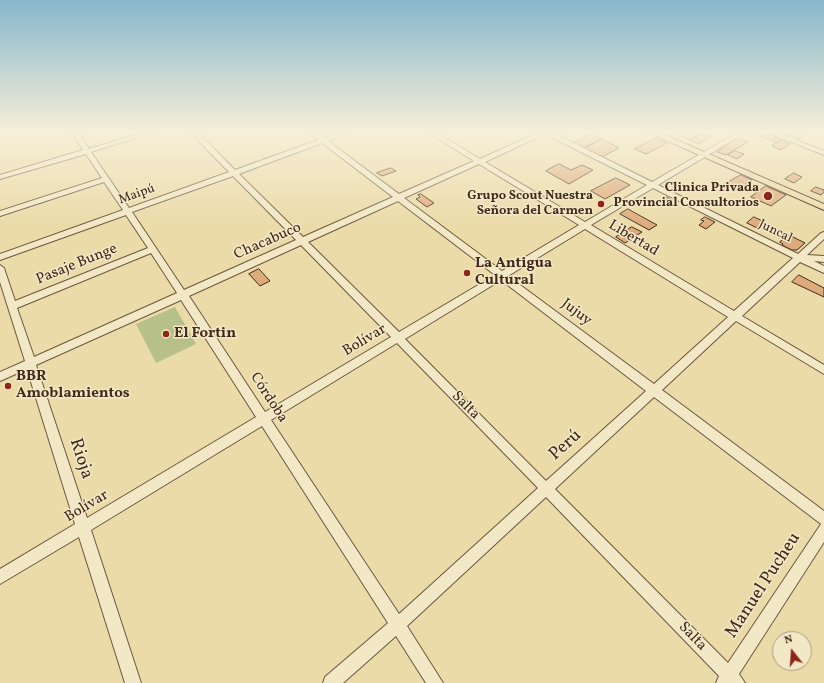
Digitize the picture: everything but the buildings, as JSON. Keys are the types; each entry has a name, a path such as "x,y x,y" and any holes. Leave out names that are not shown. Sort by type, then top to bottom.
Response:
{"main road":[{"path":"727,163 824,207"},
{"path":"730,163 824,201"}],"street":[{"path":"0,177 47,163"},
{"name":"Córdoba","path":"95,163 151,250 183,295 434,683"},
{"name":"Salta","path":"224,163 546,488 730,680"},
{"name":"Maipú","path":"0,257 262,163"},
{"name":"Jujuy","path":"353,163 824,519"},
{"name":"Chacabuco","path":"0,377 477,163"},
{"name":"Libertad","path":"480,163 824,370"},
{"name":"Juncal","path":"608,163 824,270"},
{"name":"Bolívar","path":"0,577 652,185 692,163"},
{"path":"0,214 106,179"},
{"name":"Perú","path":"331,683 396,626 824,235"},
{"name":"Pasaje Bunge","path":"12,306 151,250"},
{"path":"799,257 824,259"},
{"name":"Rioja","path":"0,268 133,683"},
{"name":"Manuel Pucheu","path":"730,680 824,530"}],"green space":[{"name":"El Fortin","path":"175,307 196,344 156,363 136,324"}],"place":[{"name":"Clinica Privada Provincial Consultorios","path":"768,196"},
{"name":"Grupo Scout Nuestra Señora del Carmen","path":"601,204"},
{"name":"La Antigua Cultural","path":"467,273"},
{"name":"El Fortin","path":"166,334"},
{"name":"BBR Amoblamientos","path":"8,386"}]}
